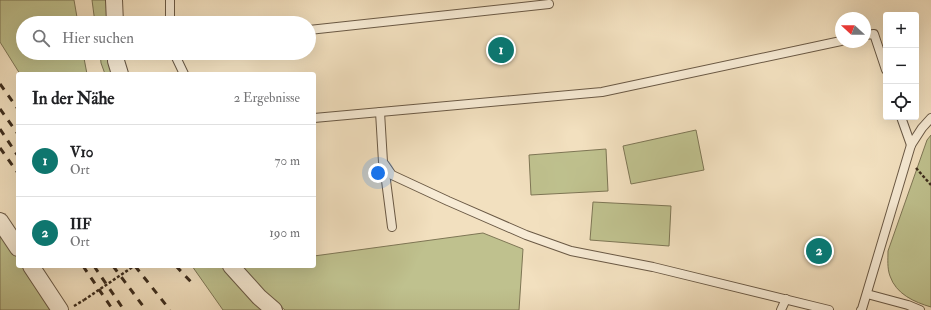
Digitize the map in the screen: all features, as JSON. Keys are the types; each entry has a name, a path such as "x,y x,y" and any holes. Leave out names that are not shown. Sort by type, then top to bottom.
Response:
{"street":[{"path":"114,0 115,16"},
{"path":"116,60 119,72"},
{"path":"0,221 16,245"},
{"path":"32,268 60,310"},
{"path":"233,268 259,297 274,310"}],"lane":[{"path":"170,0 170,16"},
{"path":"316,29 549,4"},
{"path":"871,35 874,34 883,61"},
{"path":"316,118 602,92 835,42"},
{"path":"177,60 183,72"},
{"path":"380,112 384,162 392,227"},
{"path":"860,310 862,309 867,294 911,145 922,128 931,118"},
{"path":"902,120 911,145"},
{"path":"384,162 392,175 526,235 572,251 653,267 829,310"},
{"path":"867,294 908,305 920,310"},
{"path":"781,310 786,300"}],"path":[{"path":"907,157 931,185"},
{"path":"69,310 131,268"}],"green space":[{"path":"0,0 74,0 77,16 16,16 16,60 84,60 87,72 19,72 0,42"},
{"path":"92,0 107,0 107,16 94,16"},
{"path":"101,60 111,60 114,72 104,72"},
{"path":"696,130 704,170 631,184 623,146"},
{"path":"931,135 931,307 912,300 897,288 888,270 888,251 927,140"},
{"path":"606,149 608,191 531,195 529,155"},
{"path":"593,202 671,206 669,246 590,240"},
{"path":"0,228 16,252 16,268 26,268 54,310 0,310"},
{"path":"483,233 523,249 519,310 285,310 267,295 244,268 316,268 316,256"},
{"path":"193,268 244,268 231,272 263,310 223,310"}],"railway":[{"path":"0,84 16,106"},
{"path":"0,109 16,131"},
{"path":"0,129 16,153"},
{"path":"0,148 16,170"},
{"path":"84,268 113,310"},
{"path":"95,268 124,310"},
{"path":"114,268 146,310"},
{"path":"137,268 170,310"},
{"path":"178,268 192,283"}],"place":[{"name":"V10","path":"501,50"},
{"name":"IIF","path":"819,251"}]}
